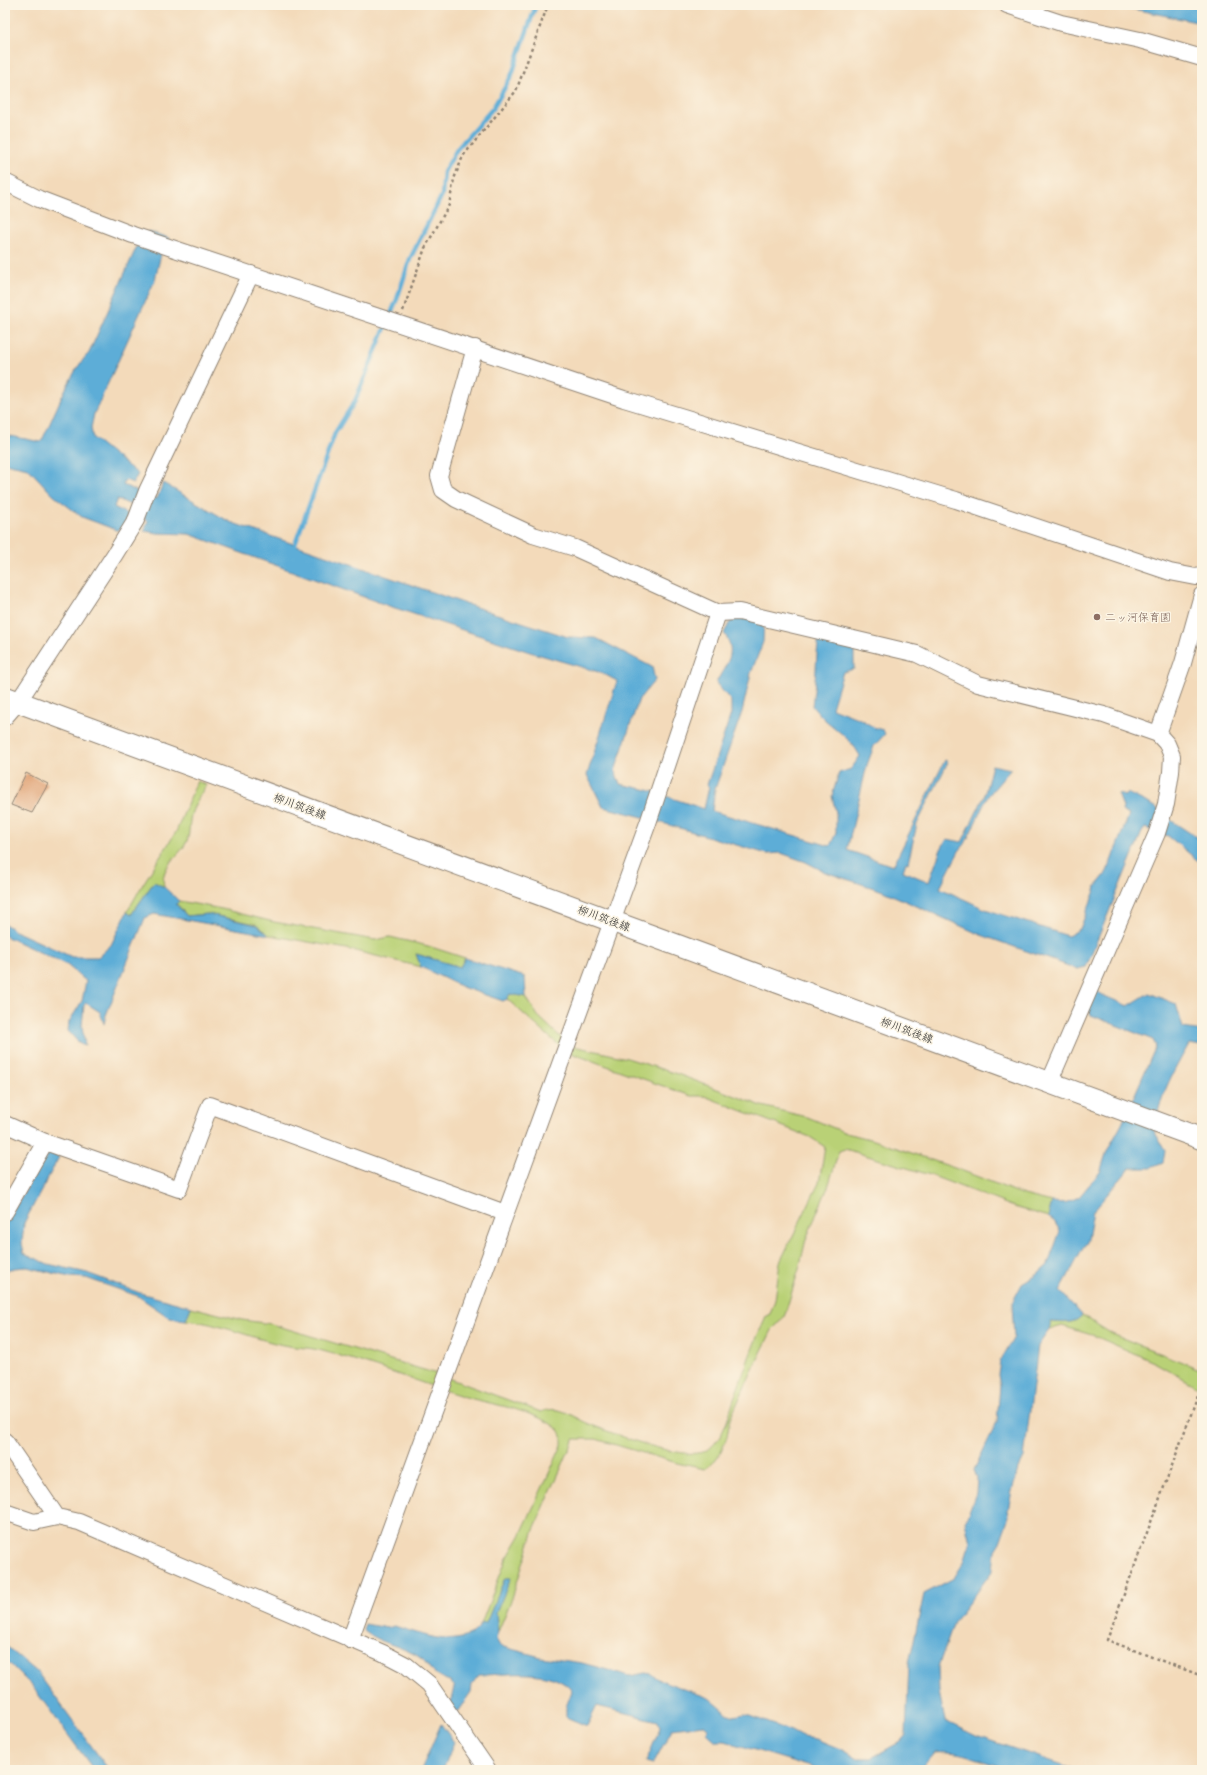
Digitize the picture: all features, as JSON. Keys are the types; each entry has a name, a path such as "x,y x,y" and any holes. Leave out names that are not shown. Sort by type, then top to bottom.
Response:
{"main road":[{"name":"柳川筑後線","path":"12,699 1202,1139"}],"street":[{"path":"1007,5 1061,23 1140,40 1202,58"},
{"path":"5,182 39,199 133,235 632,401 956,500 1170,572 1196,577 1202,576"},
{"path":"5,717 12,699 136,520 147,492 251,274"},
{"path":"475,348 439,476 443,490 456,499 533,535 575,548 718,613 739,612 917,654 978,684 1104,715 1158,734 1167,744 1172,756 1171,772 1166,804 1157,833 1049,1083"},
{"path":"1158,734 1183,663 1202,595"},
{"path":"350,1640 661,789 718,613"},
{"path":"5,1124 45,1142 179,1189 210,1105 505,1213"},
{"path":"5,1212 45,1142"},
{"path":"5,1441 57,1517"},
{"path":"5,1512 34,1522 57,1517 79,1522 406,1665 428,1684 488,1770"}],"path":[{"path":"398,322 425,248 449,205 454,179 463,156 516,91 548,5"},
{"path":"1202,1385 1107,1640 1202,1676"}],"green space":[{"path":"197,781 206,785 192,812 187,841 166,869 163,880 164,887 154,882 131,915 127,912 176,832"},
{"path":"179,901 222,909 274,922 375,940 390,937 428,946 465,958 460,967 416,954 421,967 347,949 269,935 256,924 208,914 187,916 176,903"},
{"path":"510,994 526,997 538,1016 569,1045 627,1058 680,1075 762,1106 810,1118 846,1133 874,1140 963,1171 1024,1195 1052,1202 1048,1217 1014,1207 930,1175 845,1149 839,1151 828,1187 806,1239 799,1269 784,1317 772,1330 752,1371 730,1419 727,1437 721,1452 713,1463 705,1469 677,1463 596,1439 574,1439 535,1527 512,1598 498,1632 496,1613 504,1590 509,1585 505,1578 486,1624 481,1624 506,1560 520,1536 562,1445 561,1432 549,1423 527,1413 469,1398 338,1355 314,1349 283,1345 223,1327 186,1320 191,1307 242,1320 271,1324 434,1373 541,1412 548,1410 560,1410 614,1434 665,1450 681,1453 705,1451 714,1444 722,1433 766,1316 770,1314 775,1300 780,1262 819,1183 825,1147 810,1137 704,1096 691,1096 565,1051 507,999"},
{"path":"1082,1315 1112,1334 1202,1370 1202,1389 1156,1363 1095,1336 1062,1326 1049,1330 1051,1322 1072,1322"}],"water":[{"path":"1114,5 1202,5 1202,24 1201,23"},
{"path":"148,231 169,238 161,254 155,280 94,414 91,428 93,438 138,474 133,483 125,480 123,485 157,499 163,483 230,522 469,605 568,637 596,638 652,667 655,680 639,699 615,771 620,784 648,790 704,809 709,787 707,785 731,714 731,701 716,683 727,664 730,653 728,640 724,633 733,617 764,621 763,642 751,673 742,712 715,789 712,811 830,846 836,833 836,813 832,796 839,773 851,769 860,756 850,742 812,706 819,634 854,645 854,669 843,672 832,708 860,719 875,728 883,730 885,734 874,746 867,765 847,850 893,866 945,760 948,762 917,824 908,863 906,862 903,871 929,882 941,849 947,839 962,842 984,797 992,765 1011,769 988,796 965,844 959,851 940,888 985,909 1068,936 1080,929 1096,888 1095,887 1106,874 1129,815 1122,811 1123,807 1118,794 1125,796 1127,793 1154,806 1172,821 1202,841 1202,864 1168,836 1145,828 1086,967 1077,969 981,935 883,891 825,872 806,862 781,853 767,854 639,816 603,807 587,775 617,681 602,673 530,652 389,606 189,534 144,531 148,521 132,509 133,506 117,499 114,507 129,515 125,525 119,531 82,517 53,495 28,468 5,463 5,435 41,442 69,383 82,361 89,353 137,246"},
{"path":"154,882 164,887 179,901 176,904 187,916 208,914 257,925 269,935 154,914 145,918 106,1015 104,1024 100,1012 86,1003 84,1005 82,1026 85,1046 80,1044 68,1031 69,1022 82,1001 86,981 67,965 5,936 5,924 15,931 72,957 98,957 111,945 127,912 131,915"},
{"path":"416,954 460,967 465,958 525,977 526,997 510,994 507,999 503,1001 462,987 421,967"},
{"path":"1096,989 1100,994 1128,1006 1149,993 1176,1004 1183,1028 1202,1031 1202,1046 1189,1044 1172,1076 1159,1107 1154,1131 1165,1150 1163,1163 1151,1168 1130,1168 1093,1211 1088,1239 1060,1291 1082,1315 1072,1322 1051,1322 1049,1330 1038,1346 1024,1457 1018,1469 1012,1491 1008,1510 1009,1517 1000,1542 995,1550 993,1570 954,1622 938,1667 939,1692 945,1721 976,1736 1078,1770 1019,1771 965,1755 935,1752 920,1770 821,1770 725,1741 716,1741 707,1733 708,1729 703,1725 672,1729 653,1764 646,1762 660,1728 658,1721 597,1706 587,1726 566,1717 566,1707 572,1691 564,1683 554,1678 529,1674 479,1675 472,1684 471,1692 455,1715 448,1706 453,1696 455,1687 453,1684 434,1673 424,1661 416,1655 375,1638 363,1630 365,1624 387,1628 394,1626 428,1636 452,1639 463,1638 473,1633 481,1624 486,1623 505,1578 511,1578 496,1613 498,1632 496,1639 500,1646 541,1657 582,1663 630,1676 645,1673 651,1674 660,1680 709,1698 727,1713 734,1716 745,1714 791,1731 802,1737 816,1739 843,1750 857,1758 871,1758 900,1742 906,1735 909,1663 924,1594 954,1578 964,1562 970,1542 965,1522 976,1493 977,1478 974,1470 997,1422 1000,1386 998,1375 1000,1362 1014,1337 1012,1303 1022,1284 1037,1275 1048,1265 1060,1231 1054,1221 1048,1217 1052,1202 1065,1203 1079,1197 1100,1172 1107,1151 1122,1124 1156,1046 1153,1040 1091,1015 1086,1004"},
{"path":"49,1152 59,1157 24,1223 22,1243 24,1253 48,1264 87,1273 140,1293 191,1307 186,1320 170,1318 138,1296 86,1278 70,1277 27,1267 14,1268 5,1272 5,1223"},
{"path":"5,1645 37,1672 109,1770 94,1770 32,1686 5,1659"},
{"path":"441,1724 454,1742 443,1770 421,1770"}],"building":[{"path":"26,773 48,784 32,813 11,805"}],"waterway":[{"path":"293,550 335,433 355,401 397,299 410,259 442,195 444,172 457,149 493,108 511,77 536,5"}],"place":[{"name":"二ッ河保育園","path":"1097,617"}]}
